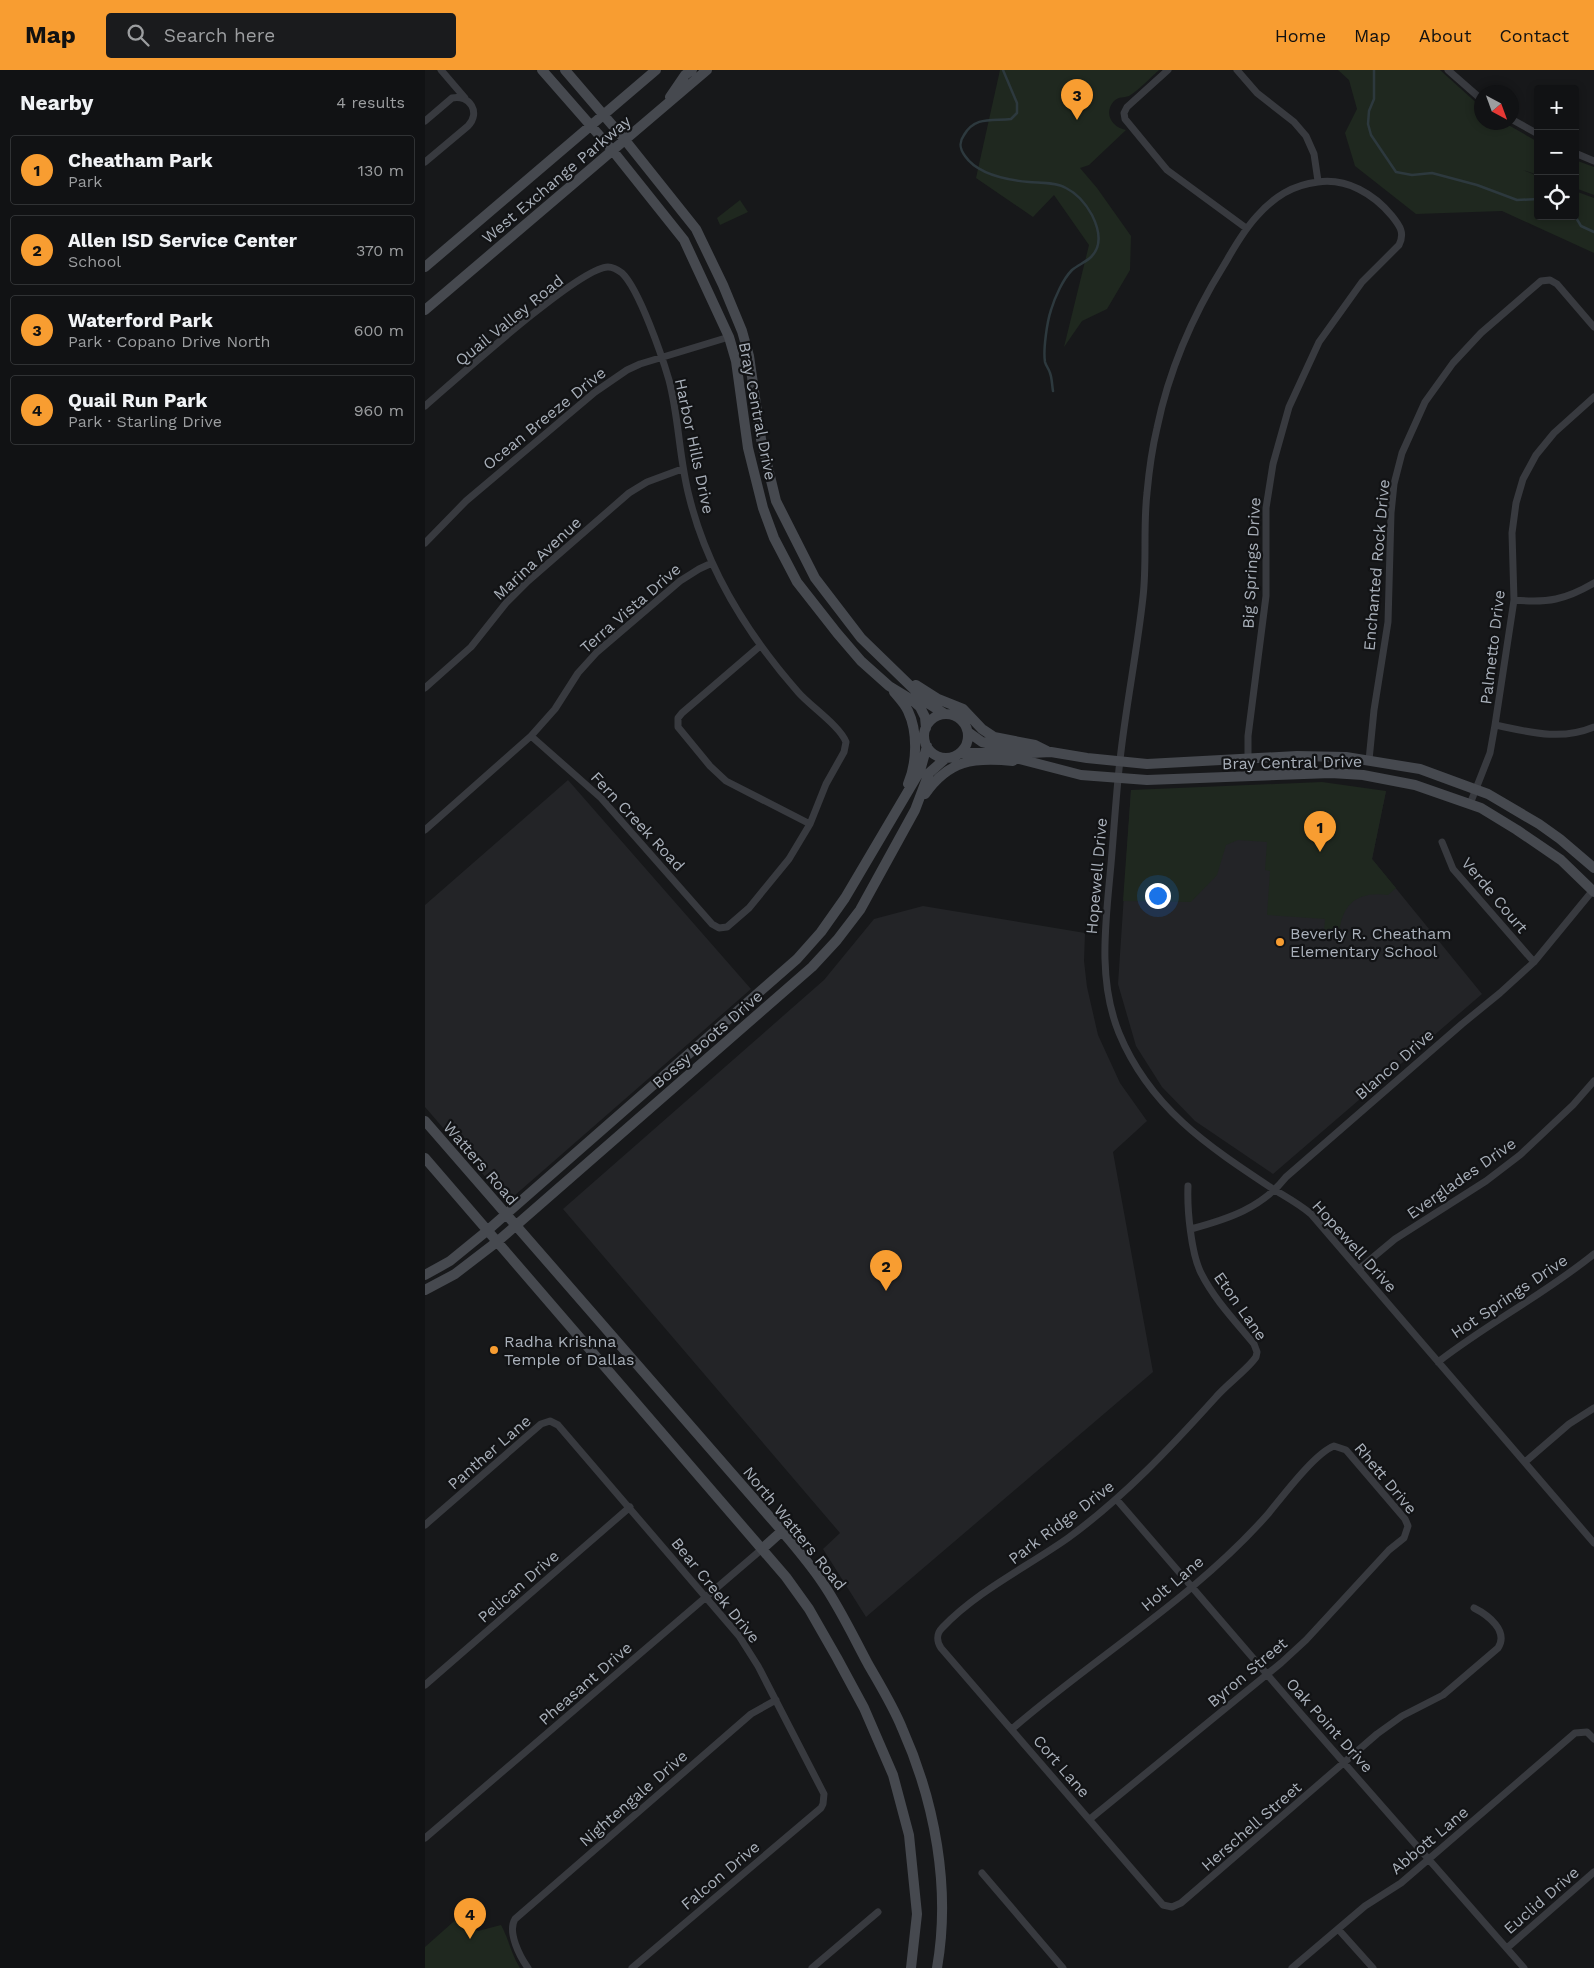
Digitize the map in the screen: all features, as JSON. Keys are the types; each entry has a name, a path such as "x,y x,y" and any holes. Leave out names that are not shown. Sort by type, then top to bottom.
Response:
{"street":[{"path":"425,162 471,122 474,112 471,103 441,70"},
{"name":"Bray Central Drive","path":"542,70 613,151 684,240 729,337 736,361 747,448 763,508 774,538 797,582 861,661 889,686 920,707 925,717 926,728"},
{"name":"Bray Central Drive","path":"565,70 625,140 696,229 723,285 742,332 749,356 761,439 776,501 815,578 846,620 876,654 929,704 945,714"},
{"name":"West Exchange Parkway","path":"425,268 656,70"},
{"path":"663,108 685,75 691,70"},
{"name":"West Exchange Parkway","path":"425,310 707,70"},
{"path":"1168,70 1129,104 1124,113 1128,122 1167,170 1246,228"},
{"path":"1237,70 1257,94 1294,122 1307,136 1314,154 1318,181"},
{"path":"1448,70 1474,93"},
{"path":"453,84 454,98"},
{"path":"425,121 454,98 459,97 467,100"},
{"path":"1519,123 1534,132"},
{"path":"1579,155 1594,161"},
{"name":"Hopewell Drive","path":"1401,227 1384,206 1365,192 1348,184 1318,181 1293,187 1273,199 1246,228 1205,296 1178,355 1157,426 1147,494 1144,592 1120,761 1104,946 1107,983 1118,1030 1134,1065 1164,1105 1181,1122 1210,1145 1311,1214 1594,1543"},
{"name":"Big Springs Drive","path":"1247,758 1248,736 1266,596 1265,508 1273,464 1289,407 1319,342 1362,282 1399,245 1402,238 1401,227"},
{"name":"Quail Valley Road","path":"425,406 547,302 599,269 607,267 616,269"},
{"name":"Harbor Hills Drive","path":"616,269 623,274 633,291 653,334 661,358 672,395 683,469 696,520 712,563 730,600 760,646 798,692 841,733 846,742 844,752 826,784 810,824"},
{"name":"Enchanted Rock Drive","path":"1369,760 1374,710 1387,622 1391,513 1394,484 1402,453 1425,402 1453,363 1481,334 1541,281 1547,280 1557,284 1594,327"},
{"name":"Ocean Breeze Drive","path":"425,544 466,501 595,392 627,370 729,337"},
{"name":"Palmetto Drive","path":"1469,804 1490,753 1495,725 1514,600 1512,533 1516,503 1523,478 1536,455 1554,433 1594,397"},
{"name":"Marina Avenue","path":"425,688 471,647 506,603 528,581 622,500 647,482 683,469"},
{"name":"Terra Vista Drive","path":"425,830 531,736 555,709 578,673 597,652 680,581 712,563"},
{"path":"1514,600 1552,601 1571,596 1594,583"},
{"path":"760,646 682,713 677,722 680,732 726,781 810,824"},
{"path":"904,679 942,701 963,709 982,729 994,737 1035,745 1051,752"},
{"path":"889,686 909,712 915,743 911,777 901,801"},
{"path":"945,714 959,718 964,722 968,732 966,745 960,753 946,758 935,755 927,746 925,737 926,728 935,717 945,714"},
{"path":"1495,725 1545,735 1575,733 1594,726"},
{"name":"Bray Central Drive","path":"968,732 986,743 1031,753 1051,752 1147,764 1247,758 1346,756 1420,769 1488,794 1539,824 1594,868"},
{"name":"Fern Creek Road","path":"531,736 598,794 712,924 719,928 727,927 763,893 789,859 810,824"},
{"name":"Bossy Boots Drive","path":"425,1275 450,1261 506,1215 797,958 835,914 920,771 927,746"},
{"name":"Bray Central Drive","path":"960,753 996,753 1081,775 1118,779 1201,778 1294,773 1363,775 1415,785 1481,808 1548,850 1594,890"},
{"name":"Bossy Boots Drive","path":"425,1290 455,1274 498,1241 812,967 837,940 860,910 915,810 929,773 946,758"},
{"path":"915,810 939,777 959,765 980,760 1043,766"},
{"name":"Verde Court","path":"1442,842 1453,869 1534,962"},
{"name":"Blanco Drive","path":"1191,1229 1243,1212 1275,1190 1286,1177 1534,962 1594,890"},
{"name":"Everglades Drive","path":"1359,1269 1395,1239 1472,1190 1520,1155 1573,1105 1594,1081"},
{"name":"Watters Road","path":"425,1121 515,1226"},
{"path":"425,1158 786,1577 809,1609 863,1708 893,1775 909,1835 917,1914 911,1968"},
{"name":"Eton Lane","path":"1188,1186 1187,1207 1200,1271 1213,1294 1254,1344 1256,1354"},
{"name":"North Watters Road","path":"515,1226 782,1531 822,1581 839,1608 902,1726 923,1782 935,1834 942,1896 941,1947 937,1968"},
{"name":"Hot Springs Drive","path":"1438,1362 1474,1336 1539,1296 1594,1254"},
{"name":"Park Ridge Drive","path":"938,1637 943,1626 972,1603 1068,1538 1117,1500 1169,1449 1233,1378 1253,1361 1256,1354"},
{"path":"1525,1462 1569,1424 1594,1408"},
{"name":"Bear Creek Drive","path":"550,1422 558,1425 630,1507 707,1596 748,1649 822,1790 824,1801"},
{"name":"Panther Lane","path":"425,1525 541,1424 550,1422"},
{"name":"Rhett Drive","path":"1338,1446 1346,1450 1405,1519 1408,1531"},
{"name":"Holt Lane","path":"1012,1729 1044,1701 1192,1587 1255,1528 1313,1463 1330,1448 1338,1446"},
{"name":"Oak Point Drive","path":"1117,1500 1524,1968"},
{"name":"Pelican Drive","path":"425,1685 630,1507"},
{"path":"762,1549 782,1531"},
{"name":"Byron Street","path":"1090,1819 1306,1640 1334,1612 1389,1550 1404,1538 1408,1531"},
{"name":"Pheasant Drive","path":"425,1838 762,1549"},
{"name":"Herschell Street","path":"1172,1907 1181,1903 1377,1734 1402,1716 1443,1695 1498,1648 1502,1642 1501,1632 1485,1614 1474,1608"},
{"name":"Cort Lane","path":"938,1637 941,1648 1163,1905 1172,1907"},
{"name":"Nightengale Drive","path":"528,1968 521,1959 512,1930 513,1922 517,1916 751,1714 776,1700"},
{"name":"Abbott Lane","path":"1292,1968 1365,1906 1401,1883 1575,1734 1583,1732 1590,1734 1594,1739"},
{"name":"Falcon Drive","path":"632,1968 817,1811 824,1801"},
{"name":"Euclid Drive","path":"1507,1948 1594,1872"},
{"path":"982,1873 1060,1967"},
{"path":"812,1968 878,1912"},
{"path":"1338,1929 1373,1968"}],"shaded area":[{"path":"1000,70 1159,70 1129,96 1118,98 1114,101 1109,110 1109,115 1113,123 1126,130 1089,165 1080,168 1097,188 1131,236 1130,270 1107,309 1082,321 1064,347 1089,245 1054,195 1033,217 976,178"},
{"path":"1338,70 1440,70 1474,101 1474,130 1517,130 1534,140 1534,174 1523,170 1534,174 1534,220 1579,220 1579,192 1594,198 1594,253 1502,211 1416,214 1355,166 1345,133 1357,109 1349,80"},
{"path":"1579,161 1594,167 1594,195 1579,189"},
{"path":"740,200 748,212 720,225 717,218"},
{"path":"568,780 751,989 507,1202 425,1107 425,905"},
{"path":"1322,782 1386,791 1372,859 1396,888 1388,895 1368,895 1353,902 1344,915 1339,934 1324,932 1325,919 1267,915 1270,871 1265,870 1267,842 1238,840 1226,845 1217,875 1191,902 1123,901 1131,790"},
{"name":"Beverly R. Cheatham Elementary School","path":"1131,790 1386,791 1372,859 1482,994 1273,1174 1195,1121 1162,1087 1136,1046 1118,984"},
{"path":"923,906 1085,933 1084,961 1087,987 1098,1035 1120,1083 1147,1121 1113,1152 1153,1372 866,1617 823,1549 840,1533 563,1209 824,980 874,919"},
{"path":"461,1915 478,1931 501,1925 520,1968 425,1968 425,1947"}],"waterway":[{"path":"1003,70 1017,103 1017,113 1011,119 985,121 973,125 961,140 960,145 963,153 977,168 985,172 1003,178 1053,184 1070,190 1078,196 1092,215 1099,237 1095,252 1089,259 1074,268 1062,283 1050,315 1046,336 1045,363 1051,375 1053,391"},
{"path":"1374,70 1374,99 1369,111 1368,124 1371,135 1396,172 1412,175 1432,173 1477,185 1517,200 1534,199"},
{"path":"1577,220 1581,226 1594,232"}],"place":[{"name":"Waterford Park","path":"1077,120"},
{"name":"Cheatham Park","path":"1320,852"},
{"name":"Beverly R. Cheatham Elementary School","path":"1280,942"},
{"name":"Allen ISD Service Center","path":"886,1291"},
{"name":"Radha Krishna Temple of Dallas","path":"494,1350"},
{"name":"Quail Run Park","path":"470,1939"}]}
